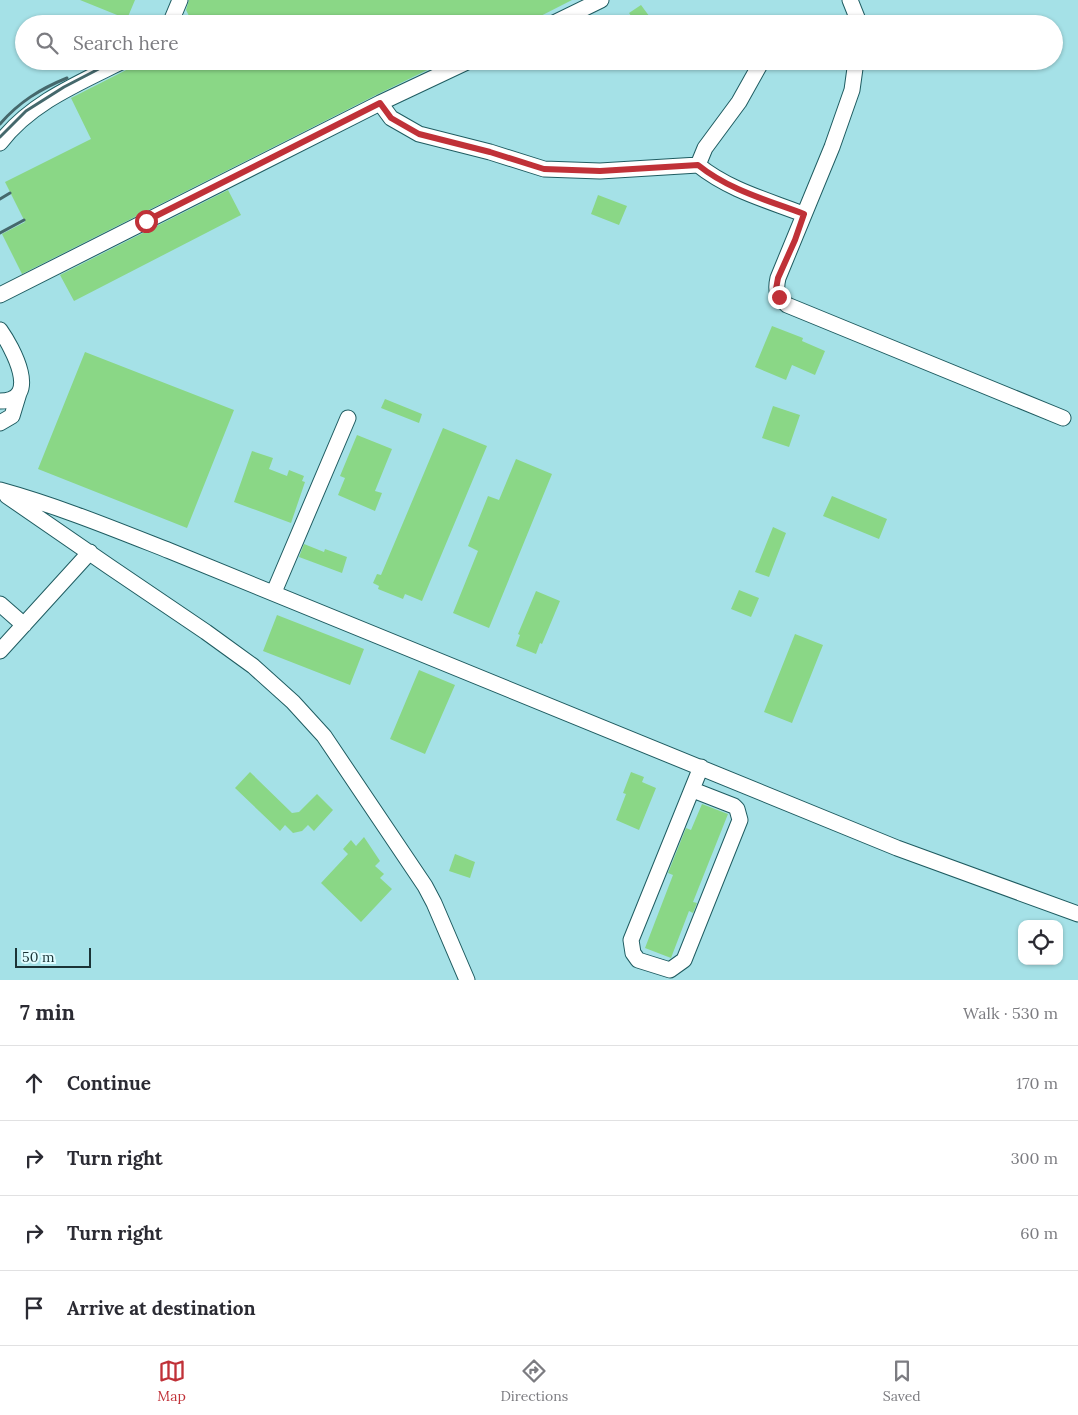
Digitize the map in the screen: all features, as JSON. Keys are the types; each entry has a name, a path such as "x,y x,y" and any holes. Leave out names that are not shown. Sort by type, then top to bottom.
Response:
{"street":[{"path":"174,15 180,0"},
{"path":"570,15 601,0"},
{"path":"850,0 856,15"},
{"path":"0,143 32,111 106,70"},
{"path":"0,295 380,103 450,70"},
{"path":"698,165 705,148 739,102 757,70"},
{"path":"855,70 852,90 832,147 776,289 779,297 787,305 1063,418"},
{"path":"380,103 391,118 419,134 490,152 544,169 600,171 698,165 711,176 740,191 804,214"},
{"path":"0,330 11,346 20,367 22,382 12,416 0,423"},
{"path":"0,401 11,400 19,393"},
{"path":"274,592 348,418"},
{"path":"0,490 68,511 274,592 897,848 1078,914"},
{"path":"0,490 253,666 293,702 324,736 424,886 434,903 467,980"},
{"path":"0,651 90,552"},
{"path":"0,604 24,625"},
{"path":"693,790 734,806 738,810 740,820 684,960 675,968 667,970 638,960 633,953 631,940 701,767"}],"building":[{"path":"80,0 135,0 129,15 117,15"},
{"path":"189,0 572,0 543,15 188,15 186,10"},
{"path":"641,5 648,15 630,15 629,13"},
{"path":"126,70 427,70 22,274 2,234 25,222 5,182 91,139 71,98"},
{"path":"228,190 241,215 74,301 60,275"},
{"path":"598,195 627,206 619,225 591,214"},
{"path":"772,326 803,338 802,341 825,351 815,375 792,365 786,380 755,367"},
{"path":"85,352 234,410 187,528 38,469"},
{"path":"385,399 422,414 419,423 381,408"},
{"path":"773,406 800,415 789,447 762,438"},
{"path":"443,428 487,446 422,601 405,594 403,599 378,589 379,586 373,583 377,574 381,575"},
{"path":"357,435 392,449 375,491 382,493 375,511 338,495 345,478 340,476"},
{"path":"252,451 273,458 269,469 287,476 289,470 304,476 302,481 305,482 291,523 234,502"},
{"path":"516,459 552,474 489,628 453,613 478,551 468,546 488,496 499,500"},
{"path":"832,496 887,519 879,539 823,516"},
{"path":"773,527 786,533 769,577 755,572"},
{"path":"304,544 324,552 325,549 347,557 342,573 299,557"},
{"path":"739,590 759,598 751,617 731,609"},
{"path":"536,591 560,601 536,654 516,646 520,635 518,634"},
{"path":"277,615 364,649 350,685 263,651"},
{"path":"795,634 823,645 792,723 764,712"},
{"path":"419,670 455,685 425,754 390,739"},
{"path":"250,772 292,813 299,812 317,794 333,810 314,831 308,825 302,831 293,833 285,825 280,831 235,788"},
{"path":"631,772 644,777 642,782 656,788 639,830 616,820 626,794 623,793"},
{"path":"702,804 728,814 693,902 697,903 693,913 689,911 671,958 645,948 673,875 668,873 686,828 691,830"},
{"path":"364,837 380,861 375,866 384,874 380,878 392,889 361,922 321,883 348,854 343,849 351,840 356,846"},
{"path":"455,854 475,862 470,878 449,871"}],"railway":[{"path":"0,137 26,111 64,87 97,70"},
{"path":"0,124 30,97 67,78"},
{"path":"0,199 10,193"},
{"path":"0,233 24,220"}],"route":[{"path":"146,221 380,103 391,118 419,134 490,152 544,169 600,171 698,165 711,176 740,191 804,214 778,278 776,289 779,297"}]}
